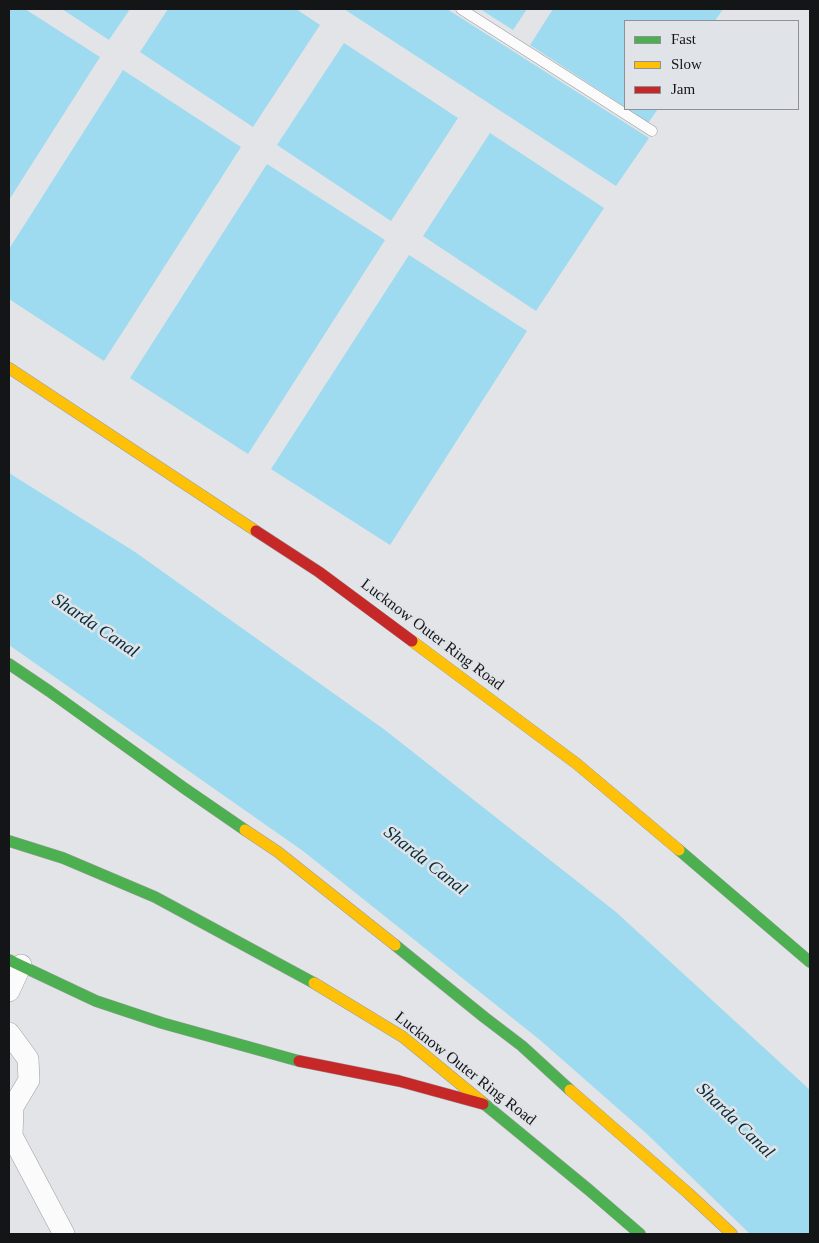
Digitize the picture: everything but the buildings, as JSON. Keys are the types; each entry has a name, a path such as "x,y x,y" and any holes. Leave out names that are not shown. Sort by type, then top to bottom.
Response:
{"main road":[{"name":"Lucknow Outer Ring Road","path":"9,368 319,572 577,764 810,962"},
{"path":"9,664 278,852 398,946 522,1046 732,1234"},
{"name":"Lucknow Outer Ring Road","path":"9,841 63,858 155,897 298,974 403,1037 640,1234"},
{"path":"15,963 96,1001 162,1023 308,1063 399,1081 483,1104"}],"street":[{"path":"9,991 15,963"},
{"path":"9,1033 28,1059 30,1080 11,1110 12,1136 64,1234"}],"lane":[{"path":"461,9 652,131"}],"water":[{"path":"9,9 25,9 100,57 9,200"},
{"path":"62,9 130,9 109,40"},
{"path":"168,9 296,9 320,25 253,127 140,52"},
{"path":"344,9 447,9 649,138 616,186"},
{"path":"480,9 527,9 513,30"},
{"path":"553,9 723,9 716,20 624,20 624,106 530,45"},
{"path":"344,43 458,118 391,221 277,145"},
{"path":"123,70 241,147 104,361 9,299 9,249"},
{"path":"628,110 657,110 648,123"},
{"path":"490,133 604,208 536,311 423,236"},
{"path":"267,164 385,240 248,454 130,378"},
{"path":"409,255 527,331 390,545 271,469"},
{"name":"Sharda Canal","path":"9,473 135,552 385,730 616,912 810,1090 810,1234 750,1234 647,1134 540,1040 303,851 9,645"}],"traffic: fast":[{"path":"9,664 245,830"},
{"path":"9,841 63,858 155,897 314,983"},
{"path":"679,850 810,962"},
{"path":"395,945 522,1046 570,1090"},
{"path":"9,960 96,1001 162,1023 299,1061"},
{"path":"482,1102 640,1234"}],"traffic: slow":[{"path":"9,368 256,531"},
{"path":"412,641 577,764 679,850"},
{"path":"245,830 278,852 395,945"},
{"path":"314,983 403,1037 482,1102"},
{"path":"570,1090 732,1234"}],"traffic: jam":[{"path":"256,531 319,572 412,641"},
{"path":"299,1061 399,1081 483,1104"}]}
